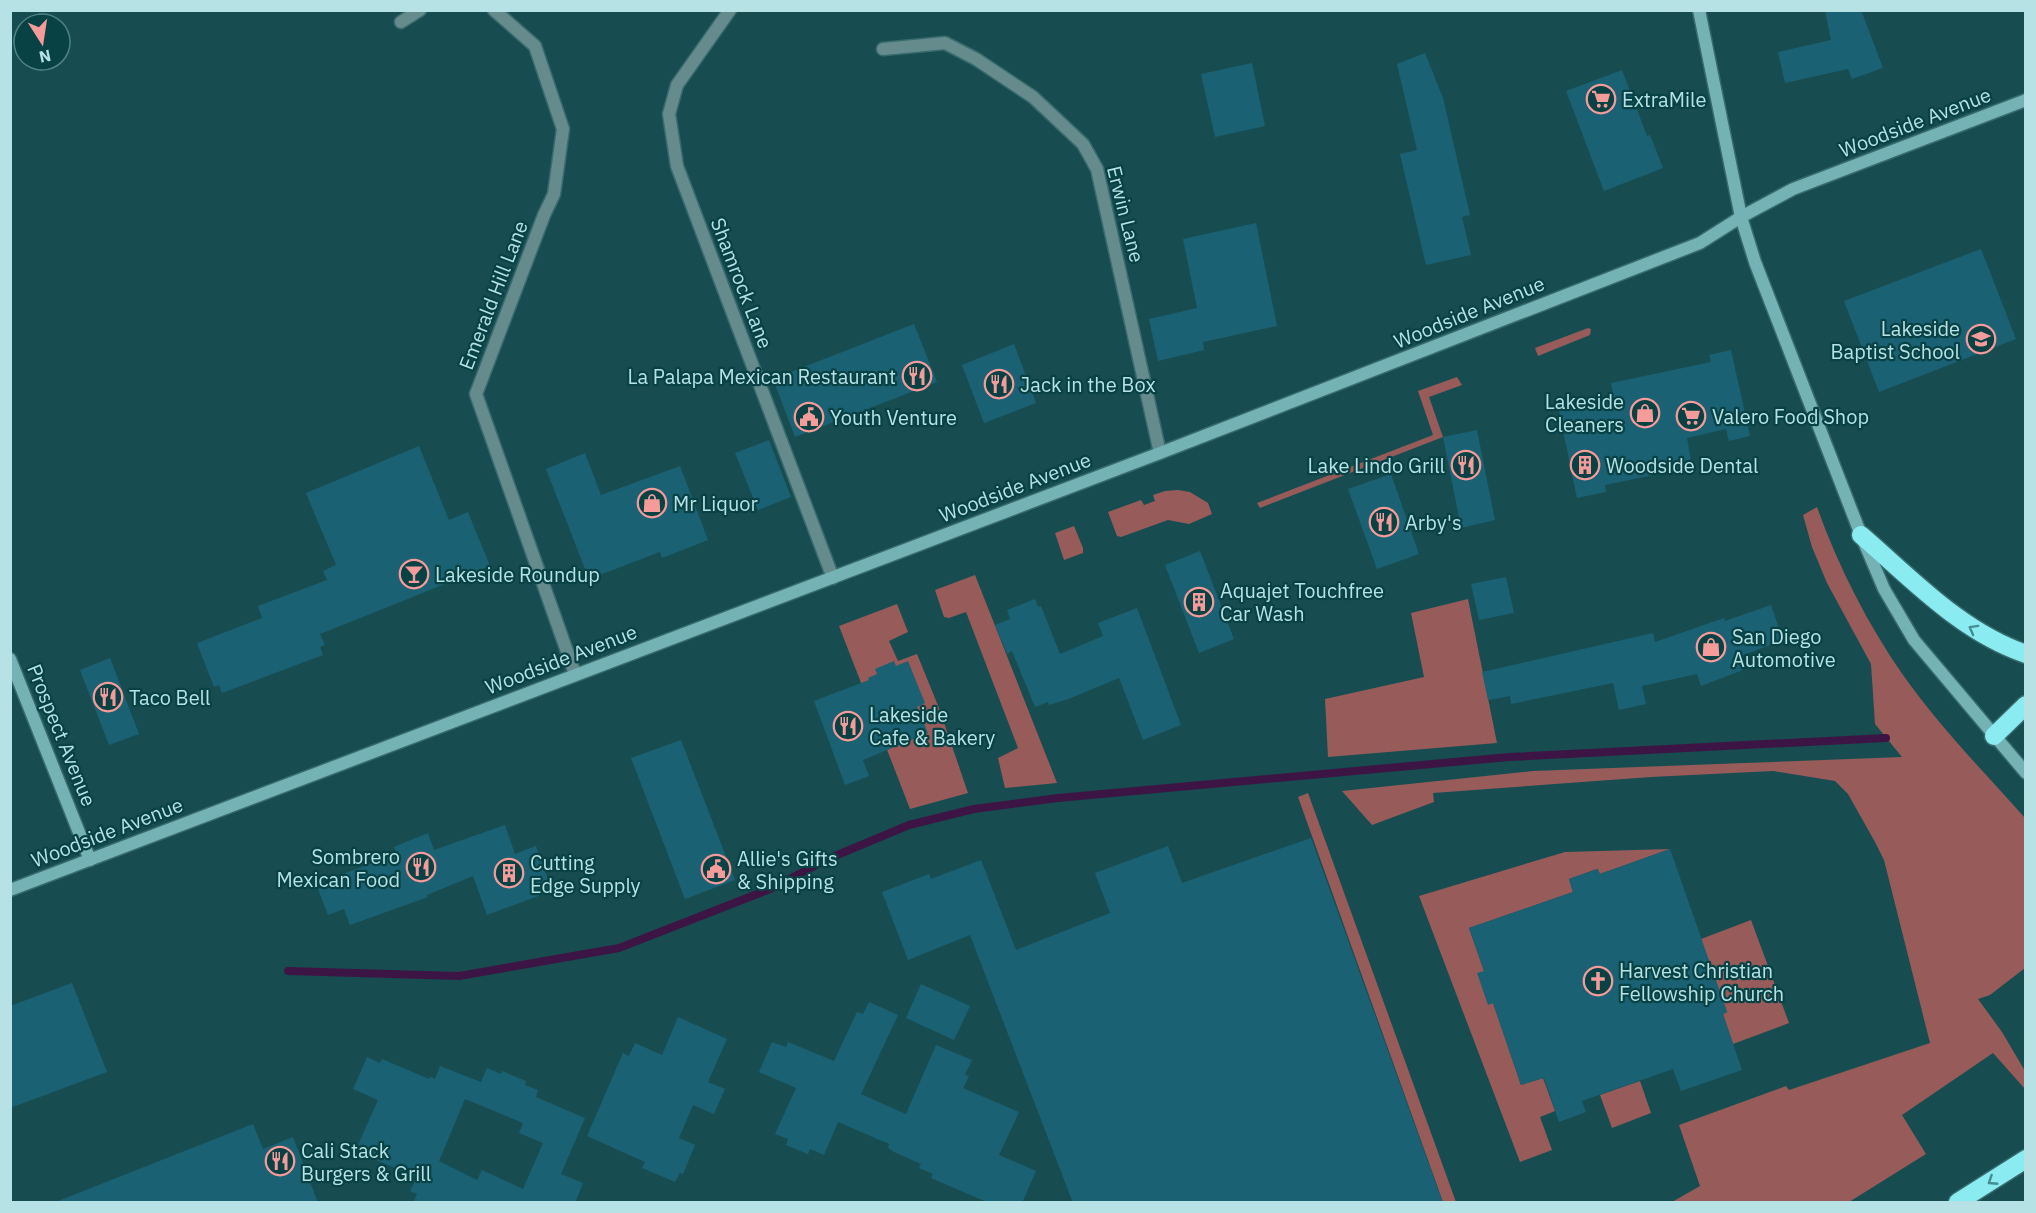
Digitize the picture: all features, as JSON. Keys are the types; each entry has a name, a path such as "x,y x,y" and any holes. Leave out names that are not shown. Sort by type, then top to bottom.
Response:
{"highway":[{"path":"1861,536 1966,625 2025,654"},
{"path":"1994,736 2025,705"},
{"path":"1958,1203 2025,1159"}],"main road":[{"path":"1699,10 1741,217 1755,262 1861,536 1884,589 1914,640 2025,773"},
{"name":"Woodside Avenue","path":"10,890 1160,453 1700,243 1741,217 1793,189 2025,100"},
{"name":"Prospect Avenue","path":"10,659 90,860"}],"street":[{"path":"401,22 420,10"},
{"name":"Emerald Hill Lane","path":"494,10 535,46 562,129 554,194 476,394 575,674"},
{"name":"Shamrock Lane","path":"730,10 677,85 669,114 677,166 832,578"},
{"name":"Erwin Lane","path":"883,49 945,43 976,59 1033,97 1083,144 1097,169 1160,453"}],"shaded area":[{"path":"1588,328 1591,329 1590,335 1538,356 1535,348"},
{"path":"1457,377 1462,385 1429,397 1443,437 1260,508 1257,503 1433,435 1418,391"},
{"path":"1178,490 1190,492 1208,503 1212,514 1189,524 1168,520 1121,537 1117,536 1108,512 1141,500 1144,505 1155,501 1153,495"},
{"path":"1817,507 1854,594 1903,675 1947,731 2025,818 2025,968 1990,995 1978,999 2002,1032 2025,1071 2025,1089 1993,1053 1902,1115 1926,1154 1849,1202 1672,1202 1700,1186 1679,1125 1786,1086 1789,1090 1930,1043 1884,860 1848,794 1835,781 1773,771 1651,777 1433,793 1434,802 1372,825 1342,791 1533,771 1902,757 1875,724 1871,664 1827,583 1812,547 1803,515"},
{"path":"1074,526 1083,553 1064,560 1055,533"},
{"path":"975,575 1057,783 1005,788 998,758 1018,748 966,612 949,618 944,617 935,590"},
{"path":"1468,599 1497,743 1328,757 1325,699 1424,677 1411,613"},
{"path":"897,604 908,632 889,641 898,661 917,654 939,708 968,793 910,809 839,626"},
{"path":"1308,793 1456,1202 1443,1202 1298,797"},
{"path":"1670,849 1600,874 1597,869 1569,879 1573,892 1469,928 1484,971 1489,1004 1493,1003 1521,1085 1543,1078 1555,1111 1540,1117 1552,1150 1520,1162 1419,896 1565,852"},
{"path":"1751,920 1789,1023 1733,1044 1723,1014 1727,1012 1701,939"},
{"path":"1640,1081 1651,1113 1612,1128 1600,1095"}],"building":[{"path":"1825,10 1861,10 1883,68 1852,79 1848,69 1785,83 1778,52 1831,40"},
{"path":"1425,53 1443,98 1470,215 1462,217 1471,255 1426,265 1400,154 1417,150 1397,64"},
{"path":"1252,63 1265,126 1215,137 1201,74"},
{"path":"1622,70 1647,136 1650,135 1663,168 1604,191 1566,91"},
{"path":"1256,223 1277,326 1203,342 1204,350 1158,361 1149,319 1197,308 1183,239"},
{"path":"1981,249 2016,339 1879,392 1844,301"},
{"path":"914,324 937,382 795,437 773,379"},
{"name":"Jack in the Box","path":"1014,344 1036,403 984,423 962,365"},
{"path":"1731,350 1750,436 1729,441 1726,429 1687,438 1692,467 1605,485 1606,492 1577,498 1559,411 1614,399 1611,383 1711,362 1709,355"},
{"name":"Lake Lindo Grill","path":"1477,430 1495,520 1461,528 1443,437"},
{"path":"769,440 791,497 758,510 735,453"},
{"path":"419,446 449,520 468,512 490,566 320,634 325,645 320,647 323,655 222,693 219,685 214,687 197,643 262,618 258,606 327,580 323,571 336,565 306,493"},
{"path":"585,453 601,495 680,466 708,540 662,558 660,552 589,579 546,469"},
{"name":"Arby's","path":"1391,474 1419,554 1377,569 1348,489"},
{"name":"Aquajet Touchfree Car Wash","path":"1200,551 1234,639 1199,653 1165,565"},
{"path":"1506,577 1514,613 1479,620 1471,584"},
{"path":"1035,599 1038,607 1041,606 1060,654 1103,636 1098,623 1137,608 1181,725 1143,740 1119,678 1071,698 1035,707 1012,651 1007,654 995,625 1010,619 1007,610"},
{"path":"1771,605 1783,640 1738,657 1743,670 1701,686 1697,674 1642,686 1646,704 1619,710 1613,683 1511,704 1510,696 1488,700 1482,672 1653,633 1655,642 1724,618 1725,621"},
{"name":"Taco Bell","path":"110,658 139,734 109,745 80,670"},
{"path":"894,661 896,666 908,661 925,703 917,707 928,733 863,760 869,776 845,785 814,701 869,680 868,678 877,674 875,669"},
{"path":"681,740 735,880 685,899 631,758"},
{"path":"505,825 515,854 536,846 552,891 487,915 473,876 427,895 428,897 350,925 344,909 328,915 318,889 334,883 332,878 397,854 394,847 428,833 434,850"},
{"path":"1311,838 1443,1203 1073,1203 970,935 908,960 882,892 929,874 931,879 981,860 1016,950 1110,913 1095,873 1168,846 1182,883"},
{"name":"Harvest Christian Fellowship Church","path":"1670,849 1727,1012 1723,1014 1742,1070 1681,1091 1673,1069 1582,1101 1586,1112 1559,1122 1544,1078 1521,1085 1493,1003 1488,1005 1477,973 1484,971 1469,928 1573,892 1569,879 1598,869 1600,874"},
{"path":"72,983 107,1072 10,1108 10,1006"},
{"path":"921,984 970,1006 954,1040 906,1018"},
{"path":"869,1002 898,1015 861,1094 906,1114 936,1045 972,1060 965,1075 969,1076 963,1088 1019,1112 999,1155 1036,1171 1022,1203 989,1203 931,1178 933,1174 919,1168 921,1164 894,1152 888,1148 889,1144 838,1122 824,1155 810,1149 808,1154 786,1145 788,1139 775,1134 796,1088 759,1072 772,1042 786,1047 788,1042 834,1061 857,1012 863,1014"},
{"path":"678,1017 727,1039 708,1082 725,1089 714,1114 693,1105 679,1138 695,1145 683,1174 680,1173 675,1182 642,1168 645,1162 587,1136 623,1053 629,1056 635,1043 662,1055"},
{"path":"367,1057 380,1063 382,1059 429,1079 430,1077 435,1079 440,1066 481,1082 487,1068 501,1074 502,1071 526,1081 525,1085 538,1090 536,1097 585,1118 561,1174 583,1183 575,1203 413,1203 417,1194 410,1191 417,1177 369,1157 372,1151 358,1145 378,1100 353,1089","holes":["465,1099 523,1123 519,1133 543,1143 523,1189 482,1170 477,1180 439,1161"]},
{"path":"253,1124 263,1149 293,1137 318,1203 59,1203 58,1201"}],"waterway":[{"path":"288,971 459,976 619,948 770,889 830,858 909,825 974,809 1058,798 1509,757 1886,738"}],"place":[{"name":"ExtraMile","path":"1601,99"},
{"name":"Lakeside Baptist School","path":"1981,339"},
{"name":"La Palapa Mexican Restaurant","path":"917,376"},
{"name":"Jack in the Box","path":"999,384"},
{"name":"Lakeside Cleaners","path":"1645,413"},
{"name":"Valero Food Shop","path":"1691,416"},
{"name":"Youth Venture","path":"809,417"},
{"name":"Lake Lindo Grill","path":"1466,465"},
{"name":"Woodside Dental","path":"1585,465"},
{"name":"Mr Liquor","path":"652,503"},
{"name":"Arby's","path":"1384,522"},
{"name":"Lakeside Roundup","path":"414,574"},
{"name":"Aquajet Touchfree Car Wash","path":"1199,602"},
{"name":"San Diego Automotive","path":"1711,647"},
{"name":"Taco Bell","path":"108,697"},
{"name":"Lakeside Cafe & Bakery","path":"848,726"},
{"name":"Sombrero Mexican Food","path":"421,867"},
{"name":"Allie's Gifts & Shipping","path":"716,869"},
{"name":"Cutting Edge Supply","path":"509,873"},
{"name":"Harvest Christian Fellowship Church","path":"1598,981"},
{"name":"Cali Stack Burgers & Grill","path":"280,1161"}]}
